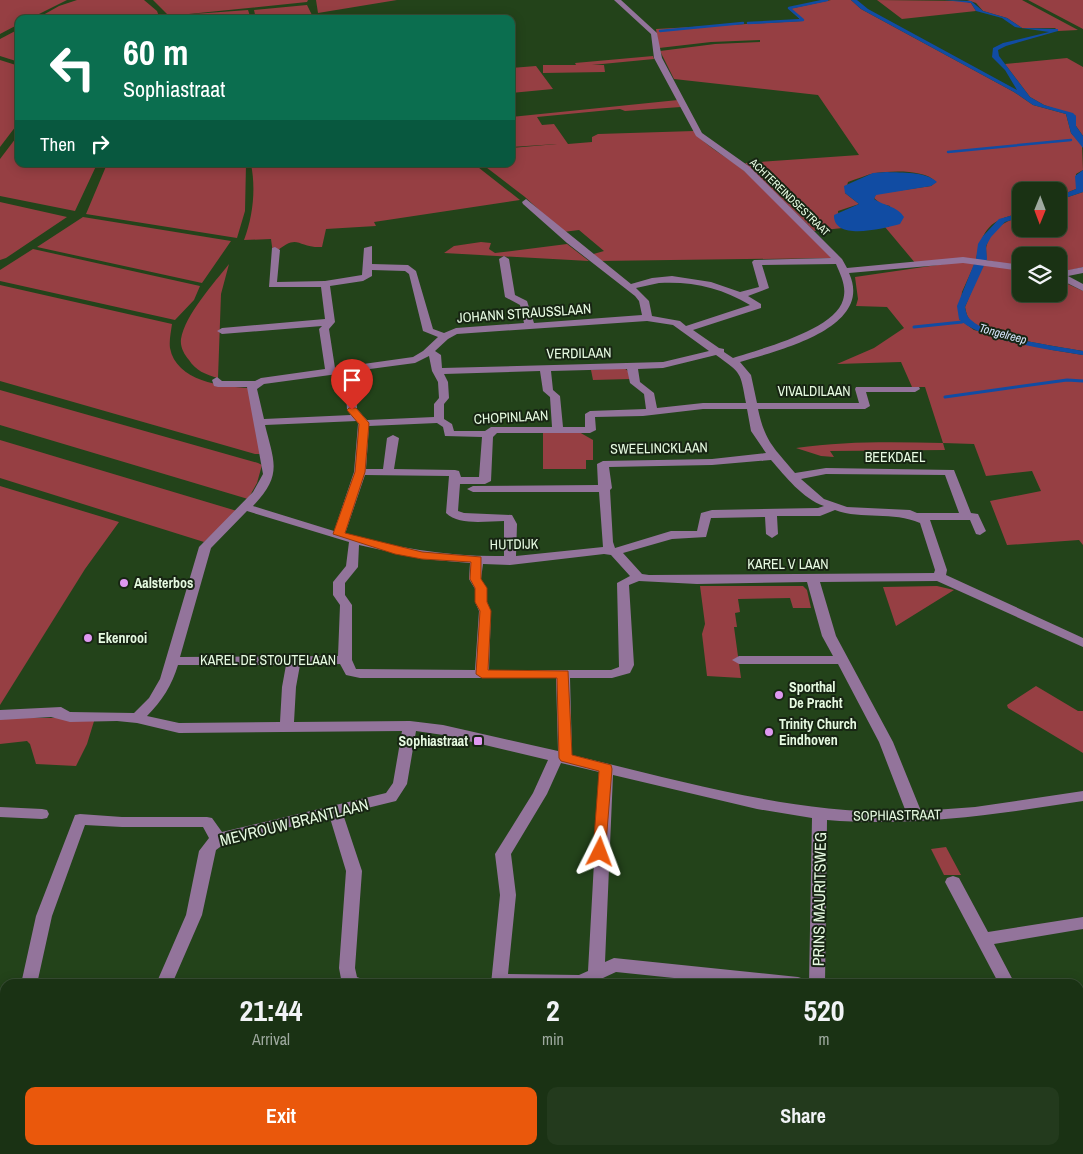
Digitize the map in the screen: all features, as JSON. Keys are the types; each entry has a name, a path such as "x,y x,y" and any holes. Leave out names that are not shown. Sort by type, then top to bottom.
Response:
{"street":[{"name":"ACHTEREINDSESTRAAT","path":"617,0 654,33 658,58 699,134 747,169 839,260 846,271"},
{"path":"526,202 570,242 629,286 644,301 647,318"},
{"path":"275,250 272,286 325,284 363,278 367,276 369,248"},
{"path":"504,259 510,297 524,302 529,324"},
{"path":"742,294 764,288 757,262 839,260"},
{"path":"966,517 919,516 846,510 820,501 792,477 773,456 757,431 746,375 734,361 802,337 834,320 844,311 849,303 851,294 846,271 970,261 1012,267"},
{"path":"368,267 408,268 413,274 428,331 444,336"},
{"path":"1067,273 1083,270"},
{"path":"1067,279 1083,288"},
{"path":"629,286 661,280 707,285 742,294 758,306 686,329"},
{"path":"325,284 330,322 324,329 330,371"},
{"name":"JOHANN STRAUSSLAAN","path":"217,380 218,384 256,384 261,381 416,360 428,352 444,336 456,330 647,318 666,319 686,329 734,361"},
{"path":"222,331 330,322"},
{"name":"VERDILAAN","path":"437,371 663,365 720,351"},
{"path":"259,422 439,420 438,404 444,398 443,382 437,371 436,355 428,352"},
{"path":"632,366 635,384 649,393 652,412"},
{"path":"545,367 548,390 555,396 558,430"},
{"path":"339,534 360,472 362,421 352,410 350,368"},
{"path":"140,715 154,701 167,679 205,547 245,507 265,484 269,474 252,388 256,384"},
{"name":"VIVALDILAAN","path":"752,406 865,406 860,390 915,389"},
{"name":"CHOPINLAAN","path":"439,420 448,426 449,434 491,434 491,430 590,430 590,414 685,410 703,406 752,406"},
{"path":"455,485 485,481 488,434"},
{"path":"388,472 393,438"},
{"name":"SWEELINCKLAAN","path":"612,551 607,542 606,488 603,464 712,462 773,456"},
{"name":"BEEKDAEL","path":"792,477 826,471 950,472 966,517 974,517 980,531"},
{"path":"360,472 456,473 452,513 463,517 508,518 510,524 510,561"},
{"path":"455,485 606,488"},
{"name":"HUTDIJK","path":"245,507 357,540 422,556 510,561 612,551 671,535 702,534 705,516 770,512 820,512 833,507"},
{"path":"770,512 772,534"},
{"path":"919,516 925,521 932,540 941,570 940,578 1083,643"},
{"path":"345,660 346,605 340,595 339,582 352,567 353,545 357,540"},
{"path":"612,551 638,577"},
{"path":"477,559 475,579 481,588 481,602 486,611 482,674"},
{"name":"KAREL DE STOUTELAAN","path":"172,660 345,660 350,672 360,674 612,674 625,670 628,665 623,583 638,577"},
{"name":"KAREL V LAAN","path":"638,577 649,580 940,578"},
{"path":"813,579 823,620 886,742 916,817"},
{"path":"287,727 289,687 294,660"},
{"path":"739,660 842,660"},
{"path":"499,979 508,895 503,854 561,757 563,674"},
{"name":"SOPHIASTRAAT","path":"0,715 53,713 70,717 140,715 170,727 410,726 456,732 757,804 820,814 867,818 916,817 975,812 1083,796"},
{"name":"MEVROUW BRANTLAAN","path":"166,979 194,916 207,851 211,844 218,839 382,800 397,792 410,726"},
{"path":"594,979 606,769"},
{"path":"335,811 354,871 347,968 349,979"},
{"path":"0,812 42,814"},
{"name":"PRINS MAURITSWEG","path":"817,979 820,814"},
{"path":"30,979 44,916 80,819 122,822 207,822 218,839"},
{"path":"953,882 1004,979"},
{"path":"984,939 1083,923"},
{"path":"594,979 614,965 750,979"}],"shaded area":[{"path":"0,0 67,0 37,15 15,15 15,26 0,34"},
{"path":"77,0 144,0 157,11 158,15 43,15 59,6"},
{"path":"153,0 308,0 307,2 168,15"},
{"path":"316,0 397,0 318,13"},
{"path":"831,0 851,0 861,9 1014,92 1033,105 1066,114 1071,133 1082,145 1083,170 1076,174 1076,189 1068,192 1068,182 1012,182 1012,215 1001,219 989,227 981,240 976,259 916,264 885,227 889,227 890,206 881,204 874,198 876,194 931,186 936,182 931,178 916,173 875,173 848,182 845,193 859,204 838,211 839,226 843,228 814,231 745,163 859,155 818,95 674,79 660,51 715,44 760,42 760,40 711,42 659,48 656,29 802,21 789,9"},
{"path":"877,0 963,1 971,3 976,11 902,19"},
{"path":"967,0 1022,0 1078,30 1058,31 1055,28 1022,28 1007,18 983,11 976,3"},
{"path":"1028,0 1083,0 1083,29"},
{"path":"307,5 312,15 255,15 254,10"},
{"path":"248,10 250,15 180,15"},
{"path":"15,31 15,61 0,56 0,39"},
{"path":"653,56 654,59 592,65 604,65 605,72 543,73 543,65 576,65 575,63"},
{"path":"1067,58 1083,67 1083,136 1076,126 1076,116 1044,105 1030,97 1005,64"},
{"path":"0,60 15,65 15,127 0,147"},
{"path":"536,66 553,89 515,93 515,68"},
{"path":"678,100 681,107 625,111 620,109 537,117 542,125 554,124 568,144 592,142 592,137 598,134 694,131 717,152 736,164 754,179 832,258 598,261 590,255 604,251 579,230 563,232 525,197 486,167 515,167 515,148 557,144 515,147 515,117"},
{"path":"15,139 15,167 96,167 75,211 0,196 0,159"},
{"path":"106,167 246,167 245,211 237,238 86,214"},
{"path":"251,167 478,167 520,200 374,222 376,226 326,229 322,247 313,247 293,242 288,243 273,254 271,239 244,240 250,222 253,183"},
{"path":"1083,192 1083,267 1067,271 1067,247 1012,247 1012,265 986,260 986,246 992,233 1012,219 1012,238 1068,238 1068,197"},
{"path":"0,202 67,217 6,258 0,260"},
{"path":"83,217 231,241 202,283 37,247"},
{"path":"481,242 491,243 489,249 495,253 567,244 589,261 444,253 454,246"},
{"path":"33,249 200,286 194,300 175,320 0,281 0,270"},
{"path":"951,263 975,263 962,292 959,319 974,330 1052,350 1083,355 1083,545 1079,540 1007,545 990,501 1041,491 1032,471 986,476 974,444 943,443 925,387 912,387 901,362 837,364 874,348 904,328 887,307 856,306 858,299 855,277"},
{"path":"229,264 221,294 218,378 205,374 194,367 183,350 181,339 194,310"},
{"path":"983,264 1012,269 1012,302 1067,302 1067,284 1083,291 1083,351 1041,344 993,332 971,321 965,307"},
{"path":"0,285 172,324 170,348 174,359 181,368 191,375 214,384 249,388 263,454 255,454 0,381"},
{"path":"624,368 628,371 630,379 593,380 591,370"},
{"path":"0,390 258,463 262,465 257,483 248,499 0,425"},
{"path":"543,432 579,432 593,440 593,460 586,460 586,469 543,469"},
{"path":"0,440 237,511 204,542 0,478"},
{"path":"851,443 943,443 945,450 830,451 834,457 821,456 796,448"},
{"path":"0,486 119,522 85,569 0,705"},
{"path":"700,586 803,586 807,590 811,608 793,608 790,598 738,599 740,612 735,613 737,627 734,627 741,678 707,676 702,634 705,624"},
{"path":"937,586 954,590 896,626 883,587"},
{"path":"1036,686 1078,711 1083,711 1083,753 1008,708 1007,705"},
{"path":"0,718 95,718 87,744 76,766 36,764 30,744 27,741 0,744"},
{"path":"946,847 961,875 944,875 931,849"}],"water":[{"path":"851,0 857,0 868,9 1017,90 1005,70 992,57 993,48 1003,43 1049,32 1015,27 1002,18 976,11 971,3 944,0 971,1 983,11 1007,18 1022,28 1058,29 1058,31 1006,46 998,50 999,56 1030,97 1044,105 1073,113 1076,116 1076,126 1083,136 1083,148 1071,133 1066,114 1033,105 1014,92 861,9"},
{"path":"1083,170 1083,192 1068,197 1068,192 1076,189 1075,176"},
{"path":"873,173 920,174 937,182 931,186 876,195 874,199 901,213 904,217 900,224 872,230 850,231 836,223 834,215 859,204 845,193 844,186"},
{"path":"1012,215 1012,220 1005,222 991,237 986,246 987,259 965,307 970,319 993,332 1083,351 1083,355 999,339 969,327 959,319 957,306 976,259 978,244 999,219"}],"waterway":[{"path":"748,23 803,20 789,8 827,0"},
{"path":"660,31 743,23"},
{"path":"948,152 1071,140"},
{"path":"914,327 962,322"},
{"path":"945,397 1067,380 1083,381"}],"place":[{"name":"Aalsterbos","path":"124,583"},
{"name":"Ekenrooi","path":"88,638"},
{"name":"Sporthal De Pracht","path":"779,695"},
{"name":"Trinity Church Eindhoven","path":"769,732"},
{"name":"Sophiastraat","path":"478,741"}],"route":[{"path":"352,410 364,423 360,472 339,534 422,556 477,559 475,579 481,588 481,602 486,611 482,674 563,674 566,758 606,769 604,774 600,852"}],"water label":[{"name":"Tongelreep","path":"1003,334"}]}
